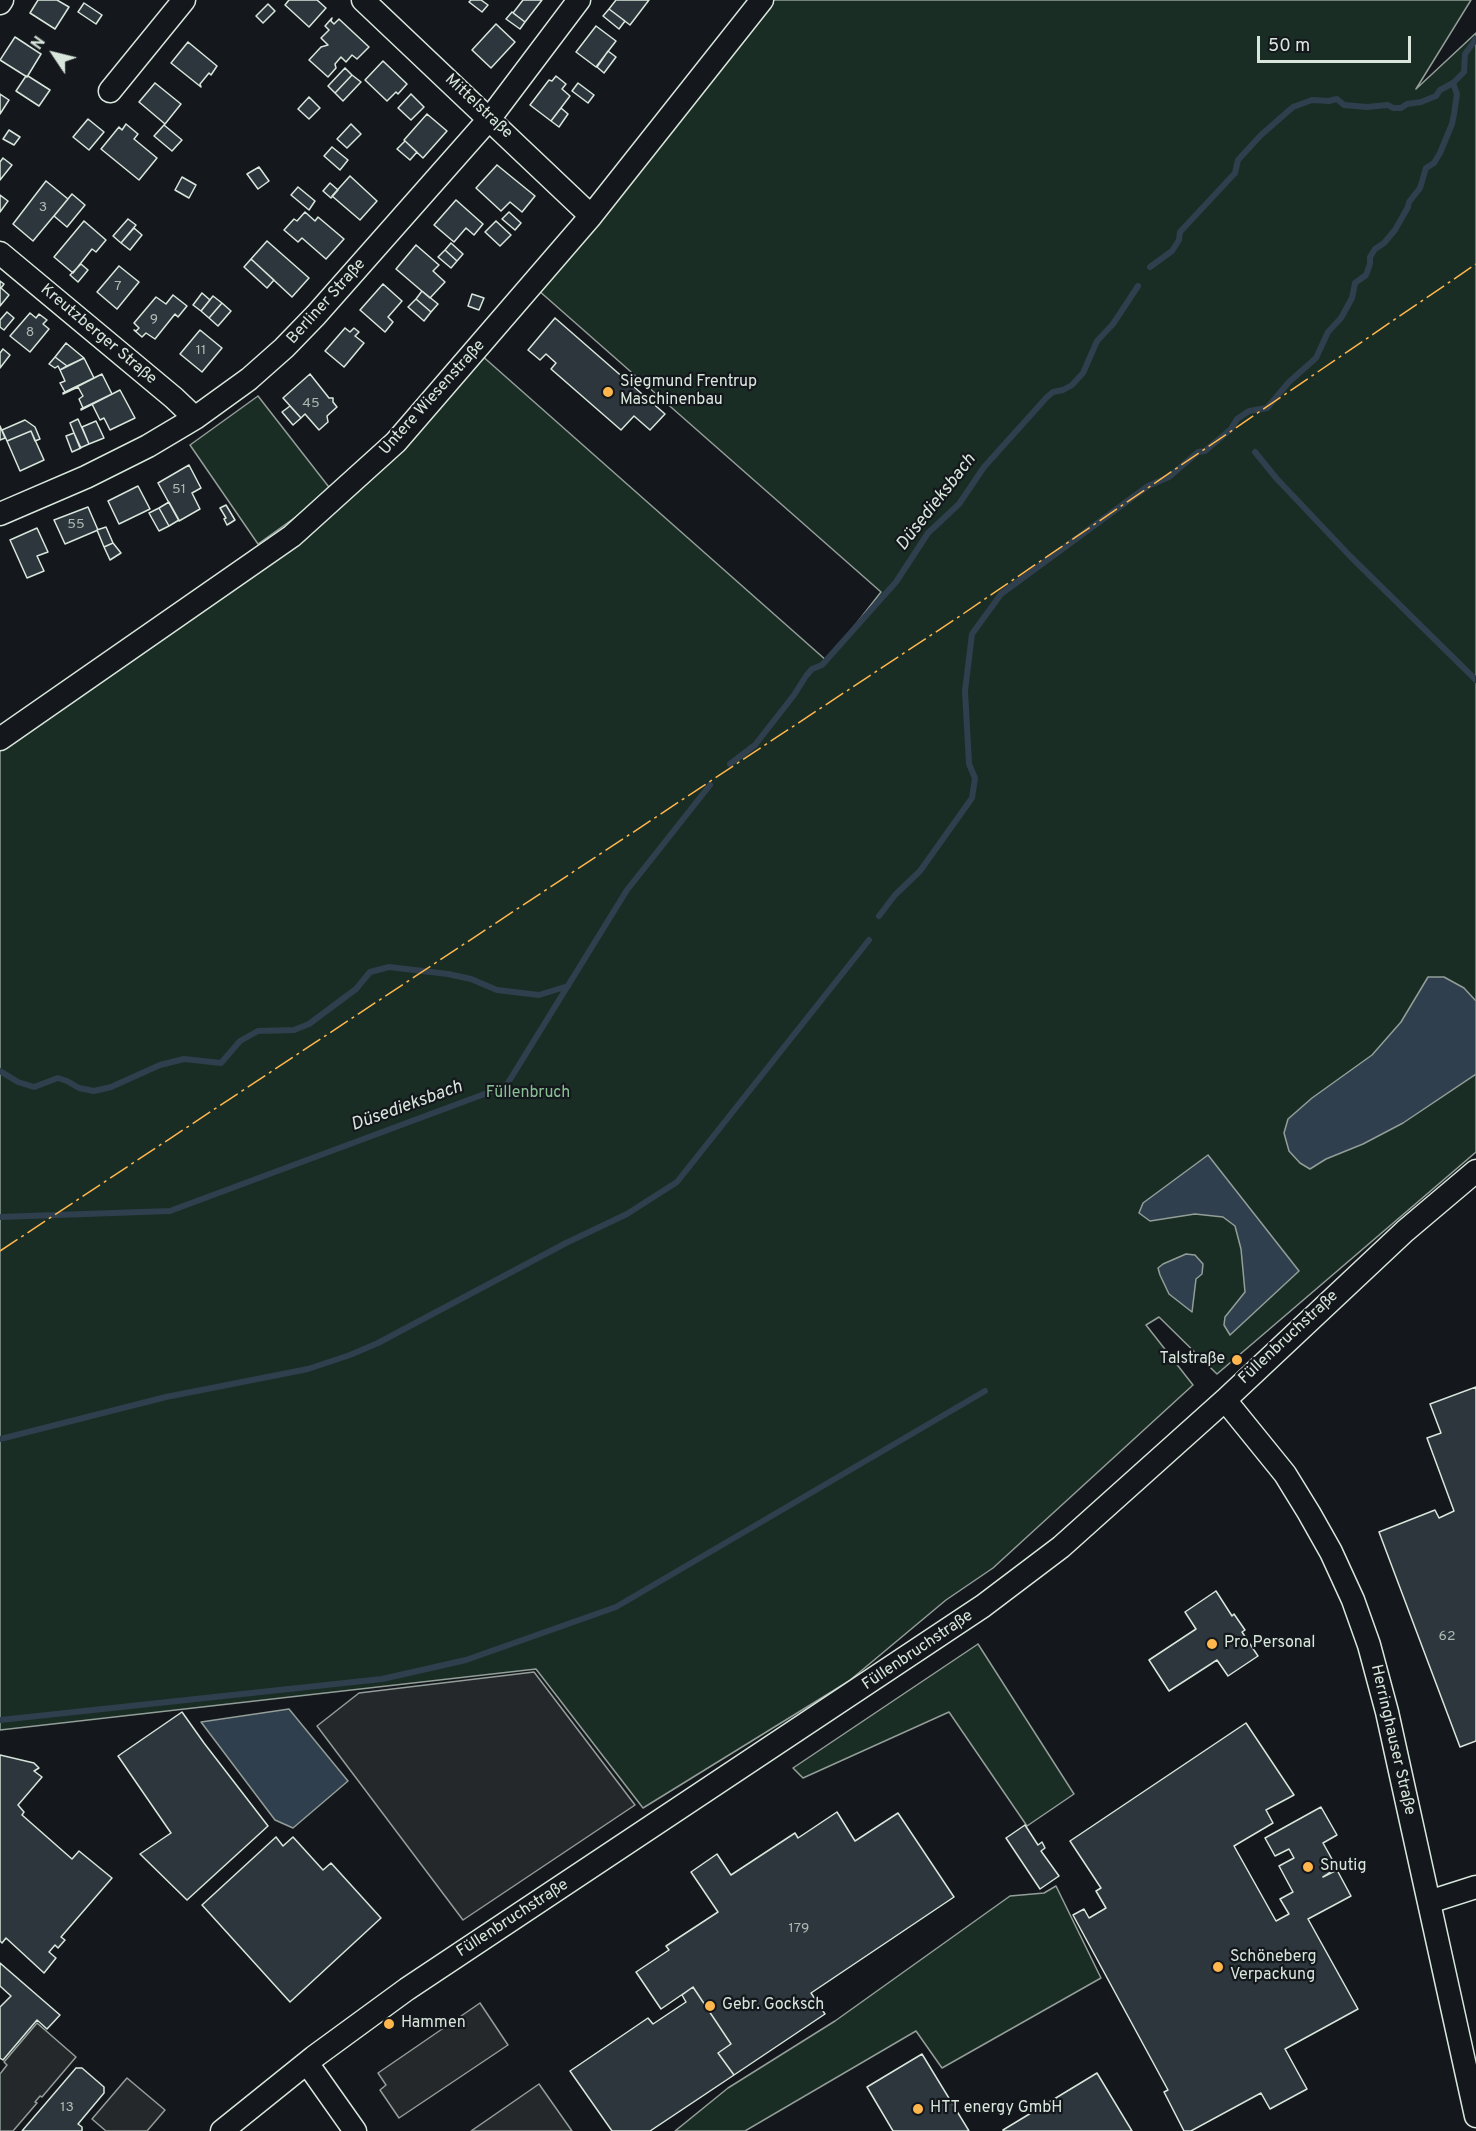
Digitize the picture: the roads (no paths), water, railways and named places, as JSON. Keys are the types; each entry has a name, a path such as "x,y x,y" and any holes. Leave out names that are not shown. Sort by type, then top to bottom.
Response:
{"street":[{"path":"110,91 184,0"},
{"name":"Mittelstraße","path":"363,0 591,216"},
{"name":"Berliner Straße","path":"0,514 86,477 148,446 195,418 249,379 284,348 316,315 490,118 579,0"},
{"name":"Untere Wiesenstraße","path":"0,739 292,536 396,442 591,216 762,0"},
{"name":"Kreutzberger Straße","path":"0,253 195,418"},
{"name":"Füllenbruchstraße","path":"222,2131 307,2063 407,1989 983,1606 1061,1547 1225,1400 1404,1231 1476,1171"},
{"name":"Herringhauser Straße","path":"1225,1400 1285,1473 1331,1552 1353,1600 1369,1645 1387,1712 1476,2116"},
{"path":"1429,1902 1476,1887"},
{"path":"307,2063 355,2131"}],"water":[{"path":"1428,977 1444,977 1464,988 1476,1001 1476,1074 1403,1123 1363,1144 1326,1159 1310,1169 1300,1163 1289,1151 1284,1133 1288,1119 1312,1098 1372,1055 1401,1022"},
{"path":"1208,1155 1299,1271 1230,1335 1224,1325 1225,1317 1245,1292 1241,1249 1235,1226 1223,1217 1195,1214 1150,1221 1139,1213 1143,1203"},
{"path":"1186,1254 1195,1255 1203,1264 1202,1274 1196,1279 1192,1312 1169,1294 1158,1268"},
{"path":"289,1709 348,1781 293,1828 275,1820 201,1722"}],"waterway":[{"name":"Düsedieksbach","path":"1150,267 1172,251 1179,240 1180,232 1235,173 1238,160 1261,135 1293,107 1312,100 1337,99 1344,105 1367,107 1388,105 1393,108 1421,102 1436,96 1440,90 1453,83 1464,72 1465,54 1476,39"},
{"path":"879,916 895,895 920,871 972,798 975,778 969,764 965,691 972,634 1001,594 1148,486 1169,477 1198,452 1205,451 1231,429 1237,419 1249,411 1267,408 1289,382 1316,358 1328,332 1341,318 1352,298 1355,283 1366,275 1370,257 1395,230 1409,202 1420,188 1426,168 1434,163 1440,153 1454,114 1457,94 1453,83"},
{"name":"Düsedieksbach","path":"730,764 755,745 812,669 822,665 896,582 928,533 959,504 984,467 1047,397 1053,392 1072,385 1083,373 1097,341 1113,324 1138,286"},
{"path":"1255,452 1277,479 1350,556 1476,680"},
{"name":"Düsedieksbach","path":"0,1217 170,1211 506,1086 627,890 710,785"},
{"path":"0,1439 166,1397 308,1369 350,1355 378,1343 566,1243 627,1214 677,1182 869,940"},
{"path":"0,1071 18,1082 34,1087 58,1078 79,1088 94,1091 111,1087 160,1065 184,1059 221,1063 240,1041 258,1031 294,1030 309,1024 356,989 370,972 389,967 448,974 471,979 497,990 539,995 568,986"},
{"path":"0,1720 382,1679 466,1660 616,1607 985,1391"}],"place":[{"name":"Siegmund Frentrup Maschinenbau","path":"608,392"},
{"name":"Talstraße","path":"1237,1360"},
{"name":"Pro Personal","path":"1212,1644"},
{"name":"Snutig","path":"1308,1867"},
{"name":"Schöneberg Verpackung","path":"1218,1967"},
{"name":"Gebr. Gocksch","path":"710,2006"},
{"name":"Hammen","path":"389,2024"},
{"name":"HTT energy GmbH","path":"918,2109"}],"park label":[{"name":"Füllenbruch","path":"528,1094"}]}
